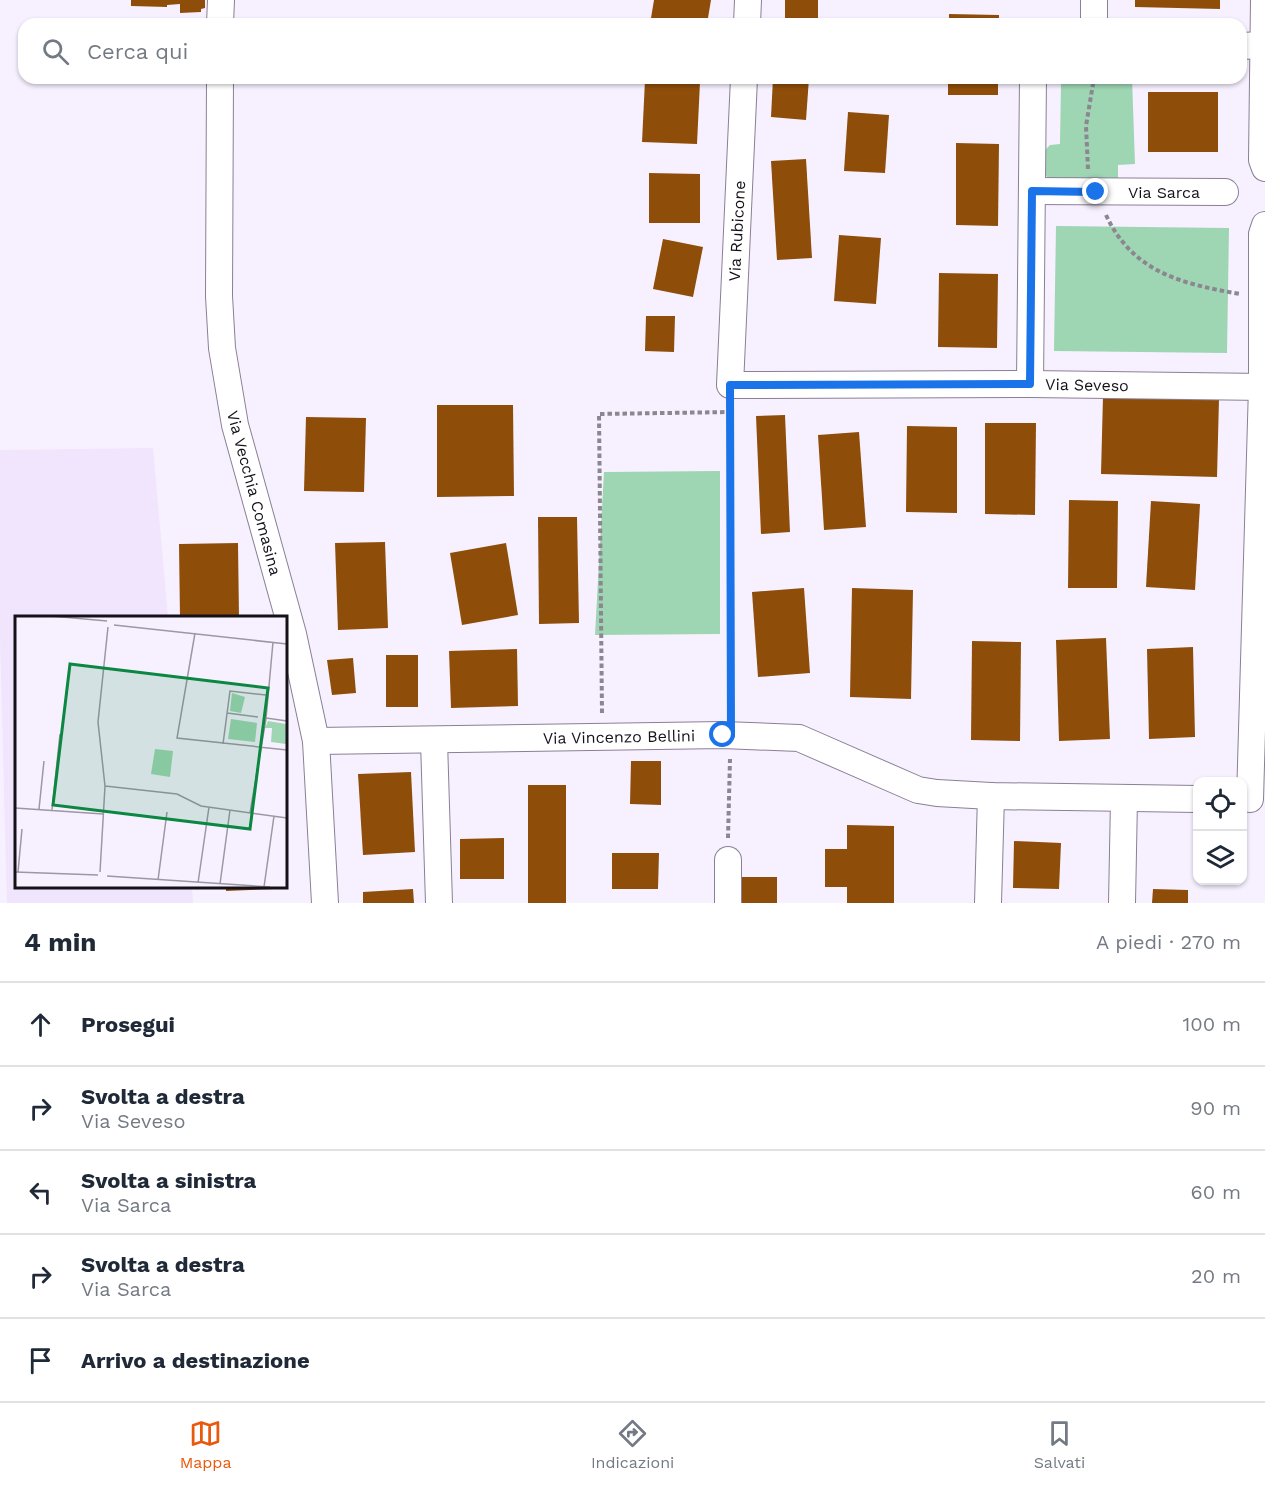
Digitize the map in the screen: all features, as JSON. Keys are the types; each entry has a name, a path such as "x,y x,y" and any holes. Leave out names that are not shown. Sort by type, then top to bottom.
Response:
{"street":[{"path":"220,0 220,18"},
{"path":"747,18 748,0"},
{"path":"1094,0 1094,18"},
{"path":"1263,0 1252,46 1262,160 1265,168"},
{"name":"Via Vecchia Comasina","path":"220,84 219,296 222,348 235,425 293,634 316,741 326,903"},
{"name":"Via Rubicone","path":"730,385 744,84"},
{"path":"1030,384 1033,84"},
{"name":"Via Sarca","path":"1032,191 1225,192"},
{"path":"1252,799 1264,387 1261,277 1262,234 1265,225"},
{"name":"Via Seveso","path":"730,385 1030,384 1264,387"},
{"name":"Via Vincenzo Bellini","path":"316,741 603,737 731,742 799,738 918,790 937,793 1193,799"},
{"path":"434,741 439,903"},
{"path":"988,903 991,796"},
{"path":"1122,903 1124,799"},
{"path":"728,860 728,903"}],"path":[{"path":"728,860 731,742 730,385"},
{"path":"603,737 599,414 729,412"}],"shaded area":[{"path":"153,448 168,616 15,616 15,888 192,888 193,903 7,903 0,639 0,450"}],"green space":[{"path":"1061,84 1132,84 1135,164 1118,165 1118,178 1091,181 1048,178 1044,173 1044,151 1050,145 1060,144"},
{"path":"1056,226 1229,228 1227,353 1054,351"},
{"path":"720,471 720,634 595,635 604,472"}],"building":[{"path":"131,0 205,0 205,8 201,9 201,12 180,13 180,4 167,5 167,7 131,6"},
{"path":"654,0 711,0 708,18 651,18"},
{"path":"785,0 818,0 818,18 785,18"},
{"path":"1135,0 1220,0 1220,9 1135,7"},
{"path":"949,14 999,15 999,18 949,18"},
{"path":"645,84 700,84 697,144 642,142"},
{"path":"773,84 809,84 806,120 771,117"},
{"path":"948,84 998,84 998,95 948,95"},
{"path":"1148,92 1218,92 1218,152 1148,152"},
{"path":"848,112 889,115 885,173 844,171"},
{"path":"956,143 999,144 998,226 956,225"},
{"path":"806,159 812,258 777,260 771,161"},
{"path":"649,173 700,174 700,223 649,223"},
{"path":"839,235 881,238 876,304 834,301"},
{"path":"663,239 703,247 693,297 653,289"},
{"path":"939,273 998,274 997,348 938,347"},
{"path":"646,316 675,316 674,352 645,351"},
{"path":"1103,396 1219,399 1217,477 1101,474"},
{"path":"437,405 513,405 514,496 437,497"},
{"path":"785,415 790,532 761,534 756,416"},
{"path":"306,417 366,418 364,492 304,491"},
{"path":"985,423 1036,423 1035,515 985,514"},
{"path":"907,426 957,427 957,513 906,512"},
{"path":"859,432 866,527 824,530 818,435"},
{"path":"1069,500 1118,501 1117,588 1068,588"},
{"path":"1151,501 1200,504 1195,590 1146,587"},
{"path":"538,517 577,517 579,623 539,624"},
{"path":"385,542 388,628 338,630 335,543"},
{"path":"238,543 239,616 180,616 179,544"},
{"path":"506,543 518,615 462,625 450,553"},
{"path":"804,588 810,673 758,677 752,592"},
{"path":"852,588 913,590 911,699 850,697"},
{"path":"1106,638 1110,739 1059,741 1056,640"},
{"path":"972,641 1021,642 1020,741 971,740"},
{"path":"1193,647 1195,737 1149,739 1147,649"},
{"path":"517,649 518,706 451,708 449,651"},
{"path":"386,655 418,655 418,707 386,707"},
{"path":"353,658 356,693 332,695 327,660"},
{"path":"631,761 661,761 661,805 630,804"},
{"path":"411,772 415,852 363,855 358,774"},
{"path":"528,785 566,785 566,903 528,903"},
{"path":"847,825 894,826 894,903 847,903 847,887 825,887 825,849 847,849"},
{"path":"504,838 504,879 460,879 460,839"},
{"path":"1014,841 1061,843 1059,889 1013,888"},
{"path":"612,853 659,853 658,889 612,889"},
{"path":"742,877 777,877 777,903 742,903"},
{"path":"226,888 274,888 274,889 226,891"},
{"path":"413,889 414,903 363,903 363,892"},
{"path":"1153,889 1188,890 1188,903 1152,903"}],"route":[{"path":"723,735 731,735 730,385 1030,384 1032,191 1096,192"}]}
